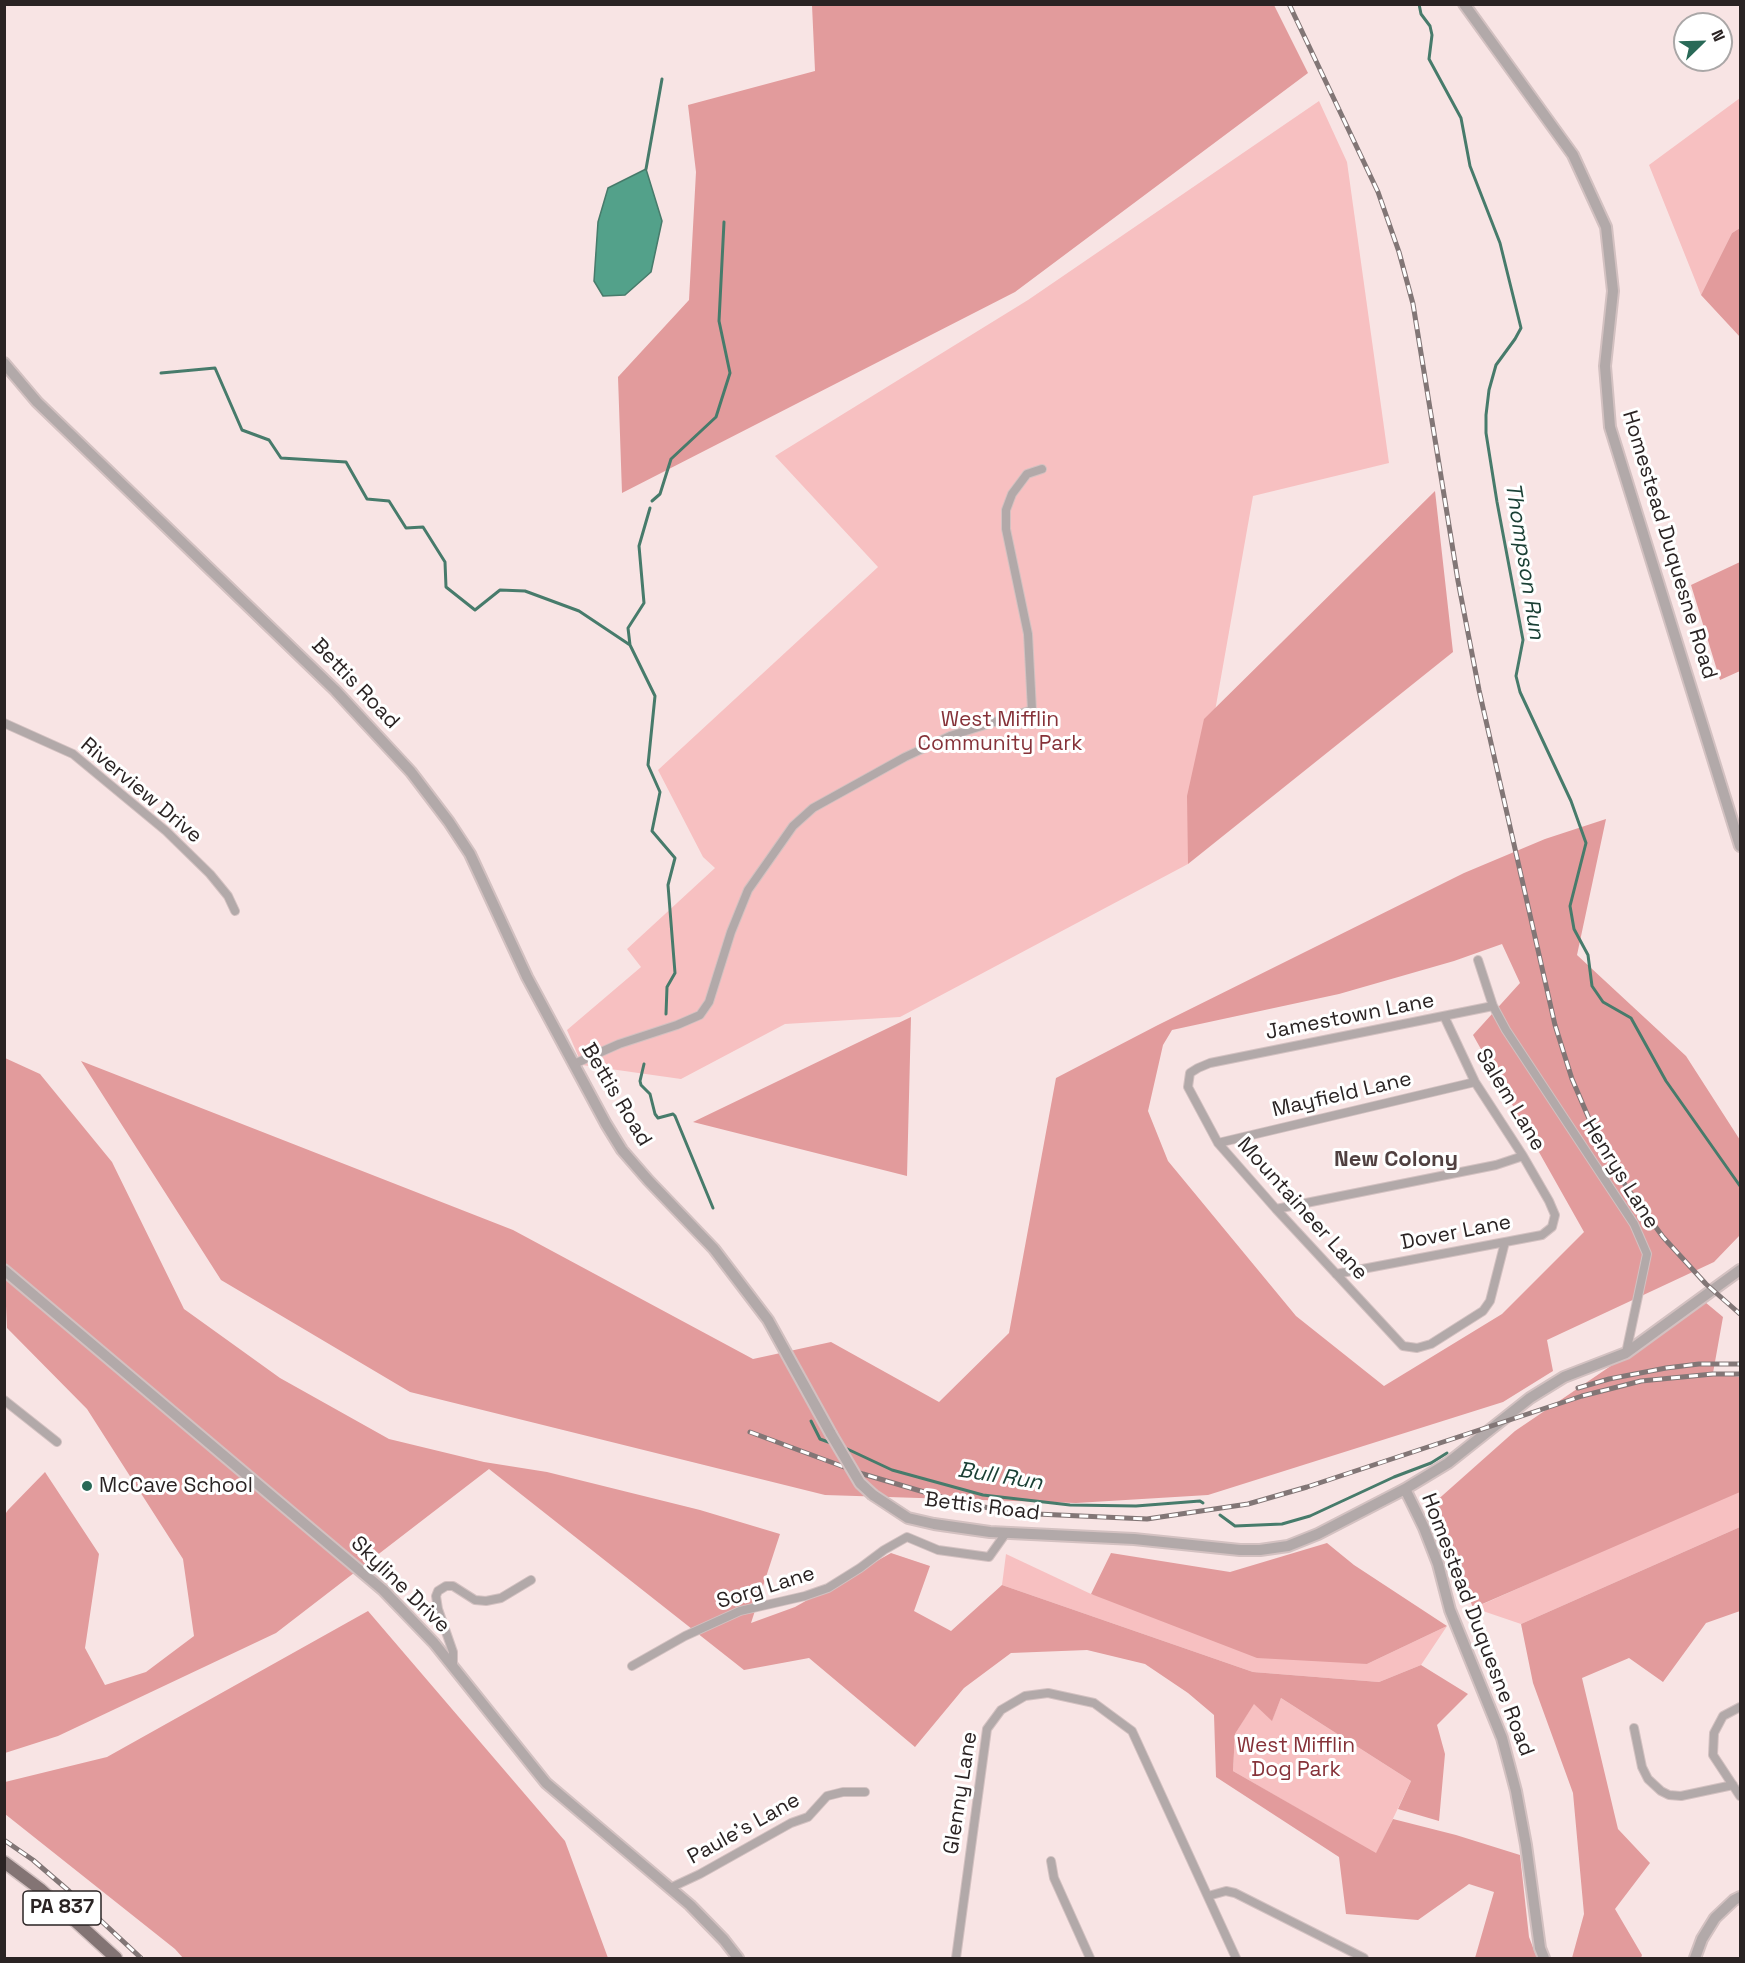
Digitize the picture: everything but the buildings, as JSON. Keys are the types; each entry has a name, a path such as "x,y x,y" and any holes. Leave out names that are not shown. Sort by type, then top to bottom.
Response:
{"main road":[{"name":"PA 837","path":"4,1862 40,1889 116,1959"}],"street":[{"name":"Homestead Duquesne Road","path":"1464,4 1573,155 1606,227 1613,291 1605,366 1610,427 1740,846"},
{"name":"Bettis Road","path":"4,363 37,402 335,690 411,772 470,854 515,955 622,1150 714,1249 768,1320 860,1483 873,1496 908,1518 934,1524 1006,1533 1134,1539 1260,1550 1288,1546 1308,1538 1405,1489"},
{"path":"574,1064 619,1044 700,1015 709,1002 731,932 748,890 793,826 813,808 904,757 950,736 1032,710 1028,634 1006,529 1006,510 1012,494 1027,474 1042,469"},
{"name":"Riverview Drive","path":"4,723 72,754 173,838 210,874 228,896 235,911"},
{"path":"1478,960 1493,1006"},
{"name":"Jamestown Lane","path":"1190,1073 1210,1063 1493,1006"},
{"name":"Henrys Lane","path":"1493,1006 1506,1030 1634,1224 1647,1254 1626,1353"},
{"name":"Salem Lane","path":"1444,1016 1475,1082 1549,1201"},
{"name":"Mountaineer Lane","path":"1190,1073 1188,1087 1218,1143 1403,1346 1417,1348 1436,1341 1483,1311 1490,1301 1505,1242"},
{"name":"Mayfield Lane","path":"1218,1143 1475,1082"},
{"path":"1276,1209 1496,1165 1523,1156"},
{"name":"Dover Lane","path":"1336,1274 1542,1235 1552,1227 1555,1215 1549,1201"},
{"name":"Skyline Drive","path":"4,1270 383,1590 434,1643 546,1783 670,1888 717,1933 738,1959"},
{"name":"Homestead Duquesne Road","path":"1544,1959 1540,1948 1516,1791 1502,1738 1450,1610 1438,1564 1424,1528 1405,1489 1448,1463 1530,1398 1564,1377 1626,1353 1739,1272"},
{"path":"4,1400 57,1442"},
{"name":"Sorg Lane","path":"632,1666 685,1636 740,1611 806,1596 828,1588 907,1537 938,1550 989,1557 1006,1533"},
{"path":"453,1666 453,1652 438,1609 436,1596 438,1590 453,1586 475,1600 486,1601 501,1598 531,1580"},
{"name":"Glenny Lane","path":"956,1959 987,1729 1000,1710 1025,1696 1048,1693 1094,1703 1132,1731 1236,1959"},
{"path":"1740,1707 1723,1716 1714,1733 1713,1755 1740,1796"},
{"path":"1634,1728 1642,1767 1648,1779 1661,1791 1669,1795 1682,1796 1733,1785"},
{"name":"Paule's Lane","path":"670,1888 700,1875 791,1823 808,1817 827,1796 843,1792 865,1792"},
{"path":"1051,1862 1054,1878 1090,1959"},
{"path":"1208,1896 1226,1891 1235,1893 1364,1959"},
{"path":"1695,1959 1702,1940 1715,1917 1740,1897"}],"green space":[{"path":"1740,98 1740,228 1732,233 1701,295 1649,165"},
{"name":"West Mifflin Community Park","path":"1319,101 1347,162 1389,463 1253,496 1188,864 900,1017 785,1024 681,1079 582,1065 567,1030 641,967 627,949 715,868 703,857 658,770 878,567 775,456 1028,300"},
{"path":"1740,1490 1740,1527 1521,1624 1474,1608"},
{"path":"1006,1554 1091,1594 1367,1664 1447,1626 1421,1665 1379,1682 1253,1672 1002,1585"},
{"name":"West Mifflin Dog Park","path":"1281,1698 1411,1781 1376,1854 1233,1771 1235,1734 1254,1703 1272,1720"}],"shaded area":[{"path":"812,5 1274,5 1308,73 1015,292 622,493 618,377 689,300 696,172 688,105 815,71"},
{"path":"646,169 662,221 651,272 625,295 603,296 594,281 598,222 608,188"},
{"path":"1740,228 1740,337 1701,295 1732,233"},
{"path":"1435,491 1453,652 1188,864 1187,796 1204,719"},
{"path":"1740,562 1740,671 1720,680 1691,585"},
{"path":"1606,819 1577,955 1686,1056 1740,1140 1740,1235 1714,1262 1547,1340 1553,1371 1503,1402 1208,1495 1076,1503 825,1495 410,1392 221,1280 81,1061 513,1230 753,1359 831,1342 939,1402 1009,1333 1056,1078 1464,873 1545,839","holes":["1502,944 1520,983 1473,1035 1584,1232 1502,1314 1384,1386 1296,1316 1168,1161 1148,1111 1163,1045 1172,1030 1339,994 1454,961"]},
{"path":"911,1017 907,1176 693,1122"},
{"path":"5,1058 40,1074 112,1162 184,1309 280,1378 389,1439 484,1462 547,1472 700,1510 780,1534 751,1623 795,1607 891,1553 930,1566 914,1611 951,1631 1002,1585 1253,1672 1379,1682 1421,1665 1468,1694 1437,1725 1445,1754 1439,1821 1398,1809 1411,1781 1281,1698 1272,1721 1254,1704 1235,1734 1233,1771 1376,1853 1393,1819 1520,1855 1529,1937 1537,1958 1475,1958 1494,1892 1469,1884 1418,1920 1346,1914 1339,1857 1216,1777 1214,1715 1188,1693 1145,1664 1087,1650 1011,1653 964,1688 915,1747 809,1658 744,1670 489,1469 276,1633 58,1736 5,1753 4,1516 45,1472 99,1554 85,1648 105,1685 146,1672 194,1636 183,1559 87,1409 7,1328 4,1262"},
{"path":"1705,1302 1723,1317 1713,1373 1740,1377 1740,1492 1473,1608 1434,1503 1515,1431"},
{"path":"1740,1527 1740,1611 1706,1623 1663,1682 1629,1658 1582,1678 1618,1829 1650,1863 1615,1909 1642,1955 1641,1958 1572,1958 1584,1914 1573,1793 1533,1683 1521,1624"},
{"path":"1327,1543 1354,1565 1447,1626 1367,1664 1257,1658 1091,1594 1111,1553 1230,1572"},
{"path":"368,1611 565,1841 608,1958 183,1958 175,1949 5,1814 5,1782 107,1757"}],"waterway":[{"name":"Thompson Run","path":"1419,4 1421,14 1430,26 1432,35 1429,59 1461,118 1470,166 1500,243 1521,328 1496,365 1489,390 1486,433 1523,640 1516,676 1520,692 1571,801 1586,843 1570,906 1574,929 1588,955 1592,986 1603,1002 1631,1018 1666,1081 1740,1186"},
{"path":"646,169 662,79"},
{"path":"652,501 660,494 671,459 716,417 730,373 719,321 724,222"},
{"name":"Bull Run","path":"161,373 215,368 242,430 269,440 281,458 346,462 367,499 389,501 406,528 423,527 445,562 446,587 475,610 500,590 525,591 579,611 630,645 655,696 648,765 660,792 652,831 675,858 668,885 675,973 667,987 666,1014"},
{"path":"630,645 628,628 644,603 639,546 650,508"},
{"name":"Bull Run","path":"644,1064 641,1085 650,1094 658,1118 673,1114 675,1116 713,1208"},
{"name":"Bull Run","path":"811,1421 820,1439 831,1443"},
{"name":"Bull Run","path":"843,1447 892,1470 983,1495 1070,1505 1136,1506 1200,1501 1203,1503"},
{"name":"Bull Run","path":"1220,1515 1235,1526 1282,1524 1310,1516 1394,1477 1431,1463 1447,1453"}],"railway":[{"path":"1289,4 1378,192 1399,252 1413,304 1458,581 1479,690 1555,1025 1572,1079 1599,1142 1627,1188 1663,1237 1706,1284 1740,1314"},
{"path":"1578,1388 1609,1379 1666,1368 1699,1364 1740,1364"},
{"path":"750,1432 863,1474 958,1502 1015,1513 1147,1519 1248,1504 1307,1487 1582,1396 1641,1381 1713,1374 1740,1374"},
{"path":"4,1840 33,1860 69,1891 141,1958"}],"place":[{"name":"McCave School","path":"87,1486"}],"district":[{"name":"New Colony","path":"1396,1160"}]}
